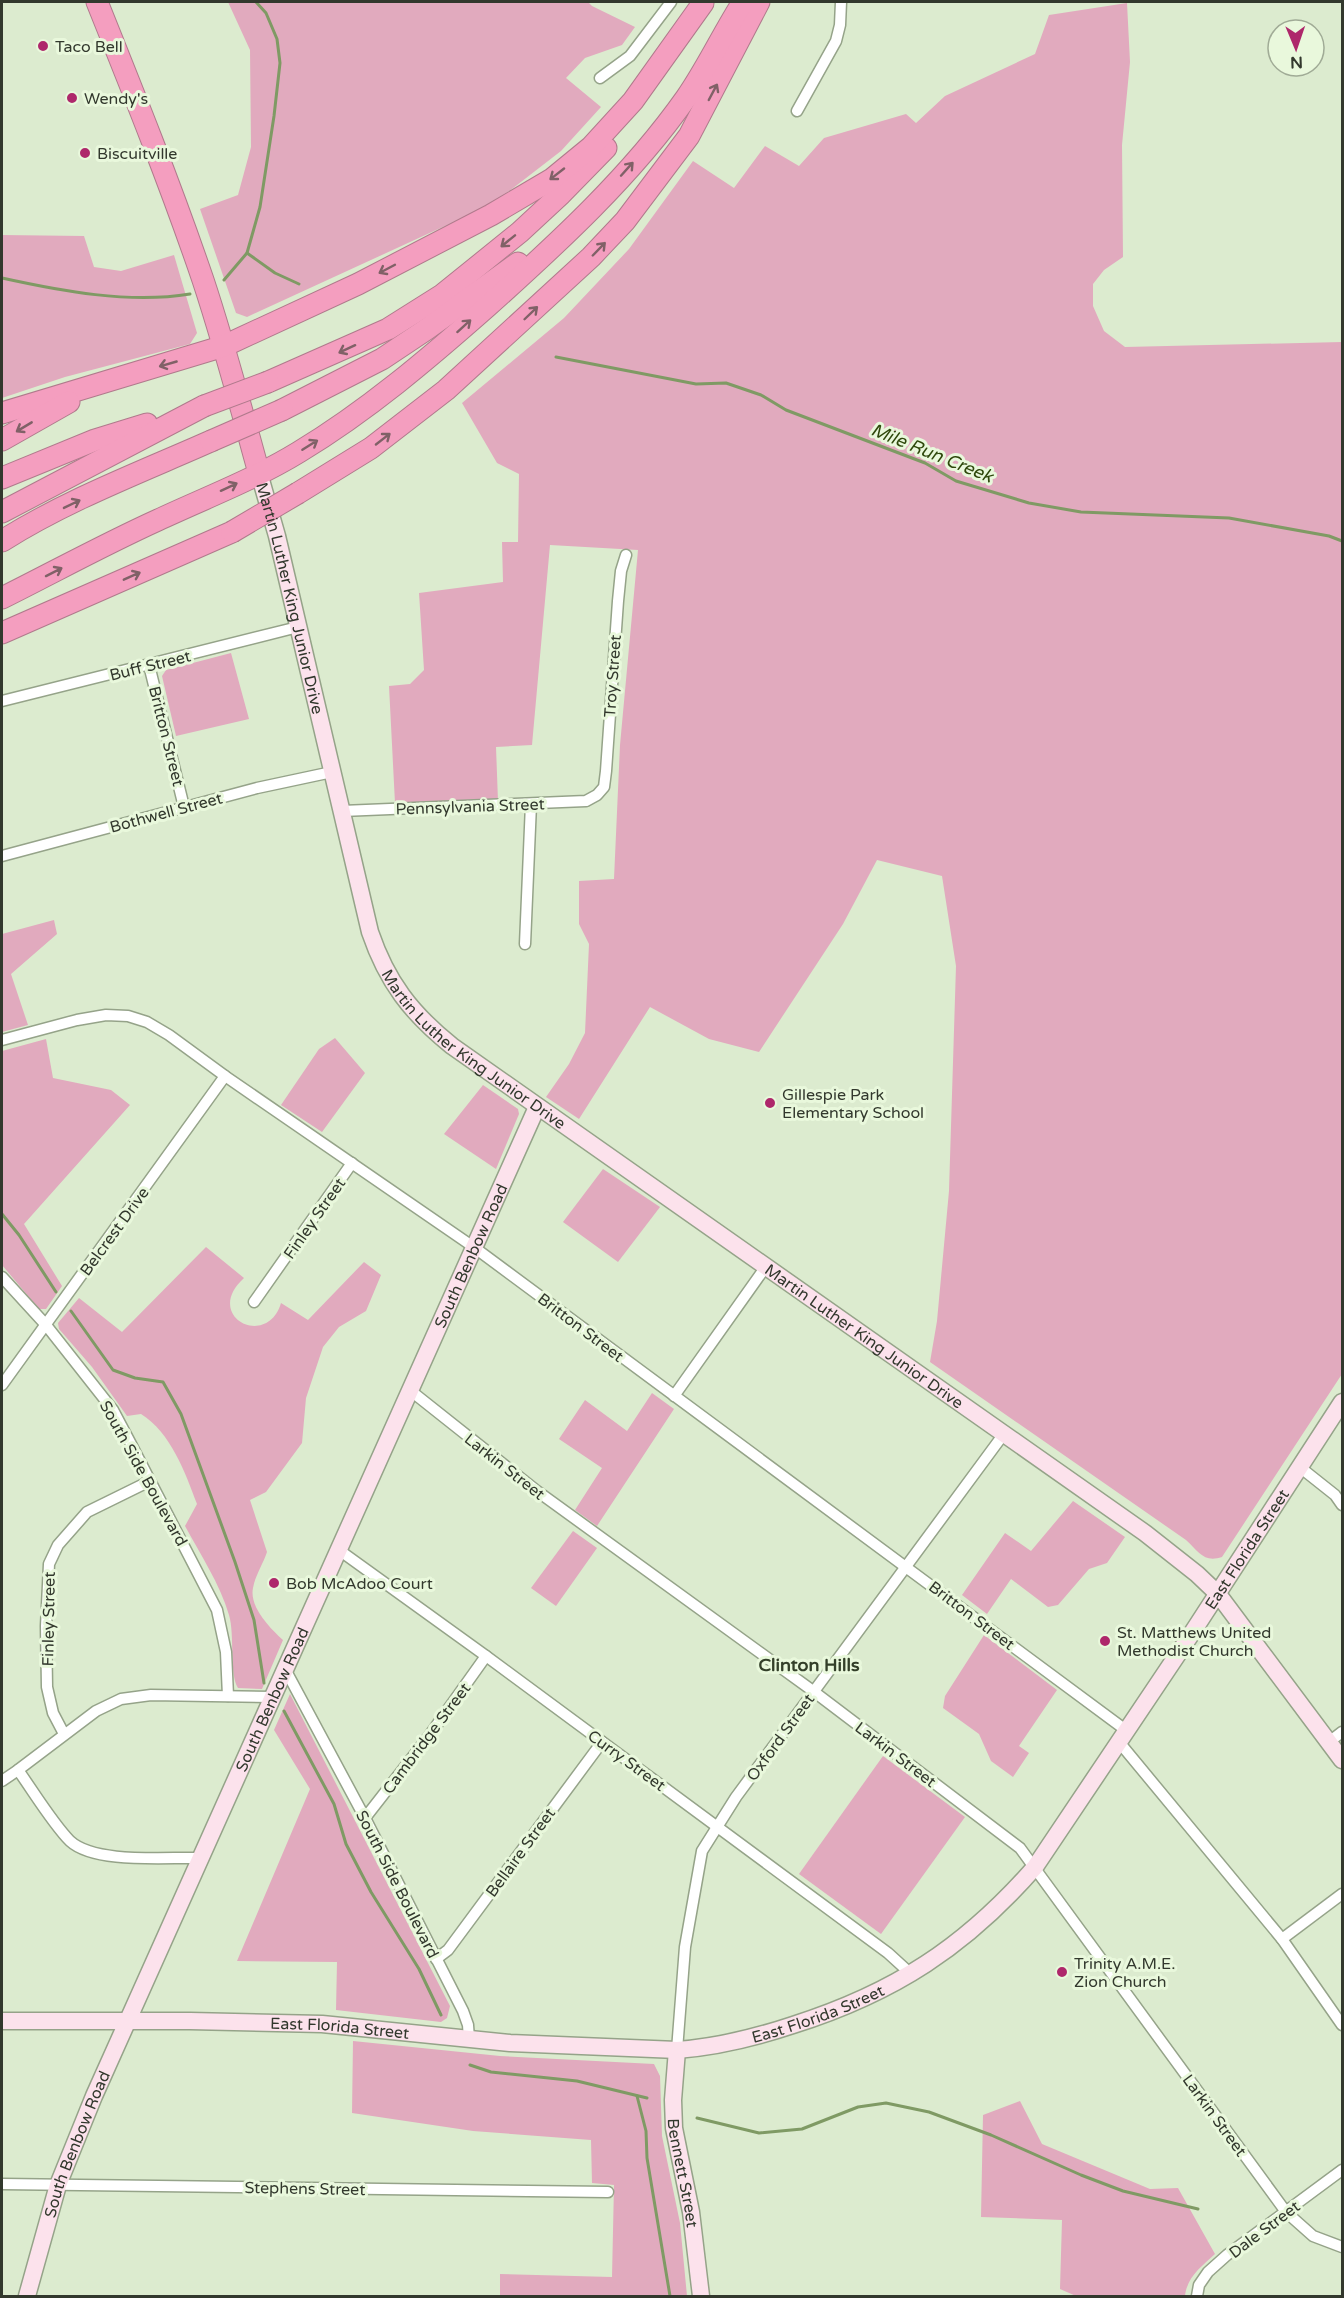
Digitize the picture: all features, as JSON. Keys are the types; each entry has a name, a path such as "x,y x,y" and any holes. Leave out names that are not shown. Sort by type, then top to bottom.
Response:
{"highway":[{"name":"Martin Luther King Junior Drive","path":"97,2 153,143 203,279 259,473"},
{"path":"2,413 224,346 358,284 491,215 552,179 591,147 633,101 704,2"},
{"path":"2,478 95,441 204,406 268,382 388,329 442,295 520,232 591,165 624,128 669,68 704,2"},
{"path":"2,598 129,533 297,453 331,432 382,394 506,290 588,212 632,164 686,97 743,2"},
{"path":"2,633 232,532 372,448 446,390 591,258 625,221 689,136 759,2"},
{"path":"2,541 24,526 282,410 382,359 428,329 588,212"},
{"path":"2,440 112,379"},
{"path":"2,512 204,406"}],"main road":[{"name":"Martin Luther King Junior Drive","path":"259,473 277,536 370,932 385,970 399,993 434,1032 537,1107 767,1265 1003,1435 1145,1533 1197,1574 1218,1594 1336,1737 1342,1760"},
{"name":"South Benbow Road","path":"27,2296 58,2184 128,2020 537,1107"},
{"name":"East Florida Street","path":"2,2021 128,2020 322,2024 549,2046 677,2050 743,2041 847,2007 911,1974 953,1946 1005,1901 1035,1867 1218,1594 1270,1510 1301,1468 1342,1402"},
{"name":"Bennett Street","path":"677,2050 673,2100 674,2128 691,2212 700,2296"}],"street":[{"path":"600,78 630,56 671,2"},
{"path":"797,111 836,41 840,25 841,2"},
{"name":"Troy Street","path":"597,795 604,787 606,771 618,601 621,571 626,555"},
{"name":"Buff Street","path":"2,701 298,627"},
{"name":"Britton Street","path":"149,665 184,807"},
{"name":"Bothwell Street","path":"2,856 184,807 332,772"},
{"name":"Pennsylvania Street","path":"342,811 586,801 597,795"},
{"path":"525,944 531,804"},
{"name":"Britton Street","path":"2,1040 77,1020 106,1015 128,1016 147,1022 475,1248 907,1566 1123,1737 1282,1940 1342,2025"},
{"name":"Belcrest Drive","path":"2,1385 225,1076"},
{"name":"Finley Street","path":"255,1302 352,1163"},
{"path":"674,1396 767,1265"},
{"name":"South Side Boulevard","path":"2,1277 46,1325 112,1410 218,1610 226,1652 228,1696"},
{"name":"Larkin Street","path":"411,1391 537,1491 813,1691 1020,1848 1286,2212 1313,2236 1342,2247"},
{"name":"Oxford Street","path":"677,2050 685,1947 702,1851 717,1825 813,1691 1003,1435"},
{"path":"1301,1468 1335,1495 1342,1505"},
{"name":"Finley Street","path":"64,1734 53,1713 47,1687 46,1616 49,1564 58,1545 87,1512 150,1481"},
{"name":"Curry Street","path":"339,1550 717,1825 888,1953 911,1974"},
{"name":"Cambridge Street","path":"365,1818 429,1736 486,1656"},
{"name":"South Side Boulevard","path":"285,1669 365,1818 463,2011 468,2025 469,2039"},
{"path":"2,1781 96,1711 121,1699 151,1695 272,1697"},
{"name":"Bellaire Street","path":"436,1959 448,1950 602,1742"},
{"path":"18,1770 65,1834 83,1850 105,1856 200,1858"},
{"path":"1282,1940 1342,1894"},
{"name":"Dale Street","path":"1197,2296 1199,2285 1208,2272 1342,2170"},
{"name":"Stephens Street","path":"2,2184 608,2192"}],"shaded area":[{"path":"228,2 588,2 635,27 622,45 585,58 566,78 601,107 561,151 504,195 471,214 247,317 236,313 200,209 238,195 251,147 250,50"},
{"path":"1127,3 1130,62 1122,145 1123,257 1104,270 1093,284 1093,306 1104,331 1125,347 1342,342 1342,1374 1222,1557 1211,1559 1202,1555 1186,1540 930,1362 937,1321 949,1191 956,966 942,876 877,860 843,924 759,1052 709,1039 650,1007 579,1119 546,1097 569,1064 585,1033 589,944 579,924 579,881 614,879 620,745 638,550 550,545 532,745 496,747 498,801 395,803 389,686 410,684 424,670 419,593 503,582 502,542 518,542 519,474 497,463 462,403 564,318 629,249 693,161 734,188 765,146 799,166 824,138 906,114 916,123 945,96 1035,54 1049,15"},
{"path":"2,235 84,236 94,267 121,271 174,255 197,333 190,344 65,377 2,398"},
{"path":"231,653 249,719 176,736 162,676 166,670"},
{"path":"54,920 57,934 11,974 28,1025 2,1032 2,934"},
{"path":"335,1038 365,1073 322,1132 281,1105 319,1049"},
{"path":"46,1039 53,1078 111,1090 130,1105 24,1224 62,1286 46,1309 39,1309 2,1265 2,1051"},
{"path":"483,1085 518,1109 519,1114 496,1169 444,1134"},
{"path":"603,1169 660,1207 618,1262 563,1222"},
{"path":"206,1247 244,1278 233,1292 230,1305 234,1315 241,1322 252,1326 263,1324 274,1317 281,1303 308,1320 364,1262 381,1275 366,1311 339,1327 323,1347 306,1398 302,1443 266,1492 250,1500 267,1552 254,1584 254,1602 262,1617 283,1640 262,1689 238,1688 235,1681 229,1615 215,1581 185,1526 197,1504 176,1454 152,1422 141,1414 127,1416 92,1367 59,1329 58,1323 79,1298 122,1332"},
{"path":"652,1393 674,1409 597,1526 575,1510 602,1468 559,1439 585,1400 627,1431"},
{"path":"1073,1501 1125,1537 1107,1563 1089,1569 1058,1605 1048,1607 1011,1579 987,1614 962,1595 1005,1533 1031,1551"},
{"path":"573,1531 597,1548 556,1606 531,1588"},
{"path":"984,1635 1057,1690 1019,1746 1029,1753 1013,1777 991,1761 979,1734 943,1708 945,1696"},
{"path":"290,1694 450,2006 447,2018 441,2022 336,2010 337,1962 237,1961 310,1789 274,1730"},
{"path":"883,1756 965,1817 881,1934 799,1874"},
{"path":"353,2041 500,2056 654,2064 660,2076 662,2136 680,2223 687,2296 500,2296 500,2274 612,2277 614,2185 592,2183 591,2140 473,2131 352,2113"},
{"path":"1020,2101 1042,2144 1150,2189 1178,2188 1215,2254 1192,2278 1185,2296 1076,2296 1060,2289 1062,2220 981,2217 983,2115"}],"waterway":[{"path":"224,280 247,253 260,207 274,116 280,63 277,39 266,13 256,2"},
{"name":"Mile Run Creek","path":"247,253 275,273 299,284"},
{"path":"2,278 95,295 143,298 190,294"},
{"name":"Mile Run Creek","path":"556,357 696,384 726,383 761,395 786,410 925,463 956,481 1029,503 1081,512 1229,518 1329,536 1342,541"},
{"path":"2,1214 19,1235 56,1292"},
{"path":"71,1311 113,1370 135,1378 163,1382 181,1414 254,1620 264,1683"},
{"path":"284,1711 334,1804 346,1844 371,1892 419,1969 441,2015"},
{"path":"470,2065 491,2072 577,2081 647,2098"},
{"path":"637,2096 646,2131 647,2158 670,2296"},
{"path":"697,2118 759,2133 802,2129 858,2107 886,2103 929,2112 991,2135 1123,2191 1198,2209"}],"place":[{"name":"Taco Bell","path":"43,46"},
{"name":"Wendy's","path":"72,98"},
{"name":"Biscuitville","path":"85,153"},
{"name":"Gillespie Park Elementary School","path":"770,1103"},
{"name":"Bob McAdoo Court","path":"274,1583"},
{"name":"St. Matthews United Methodist Church","path":"1105,1641"},
{"name":"Trinity A.M.E. Zion Church","path":"1062,1972"}],"district":[{"name":"Clinton Hills","path":"809,1665"}]}
